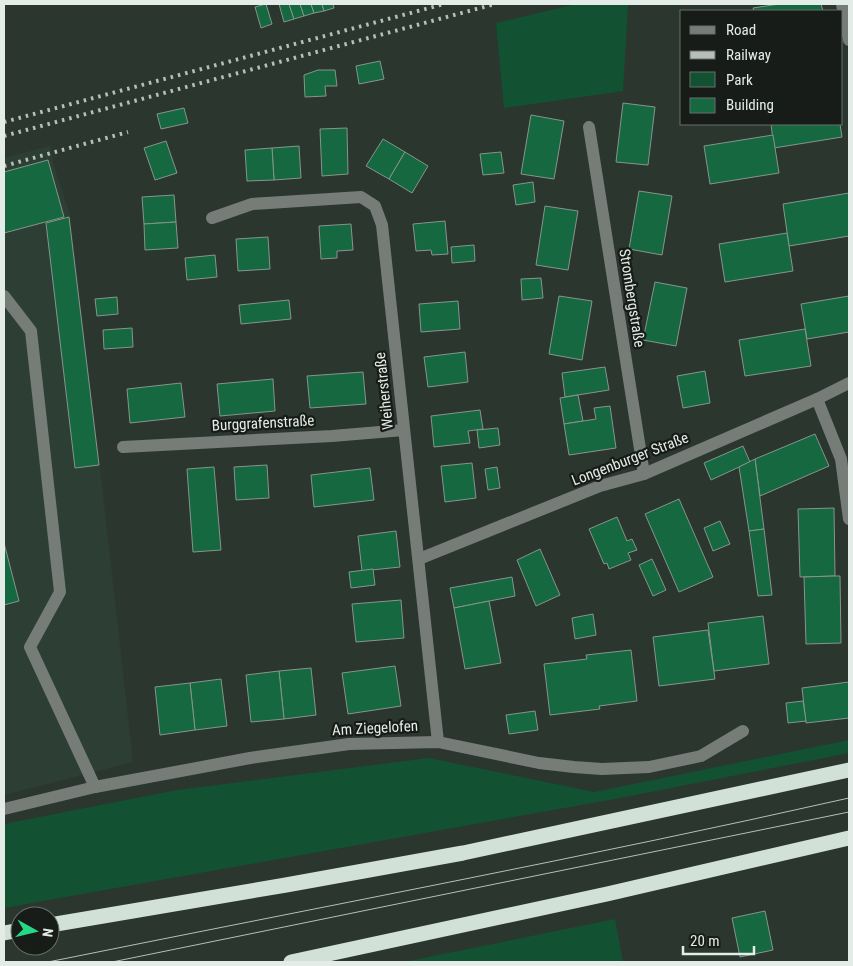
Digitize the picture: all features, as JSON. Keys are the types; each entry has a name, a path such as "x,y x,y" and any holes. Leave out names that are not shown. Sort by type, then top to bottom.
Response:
{"highway":[{"path":"60,923 463,853 849,770"},
{"path":"291,962 617,892 849,838"}],"street":[{"path":"842,4 849,40"},
{"name":"Strombergstraße","path":"589,127 644,474"},
{"name":"Weiherstraße","path":"212,218 252,204 361,198 375,206 382,225 438,742"},
{"path":"4,296 31,331 60,592 30,647 95,787"},
{"name":"Longenburger Straße","path":"419,559 600,486 644,474 817,399 849,383"},
{"path":"817,399 841,459 849,519"},
{"name":"Burggrafenstraße","path":"123,447 404,430"},
{"name":"Am Ziegelofen","path":"4,809 95,787 250,758 349,744 438,742 539,763 602,769 649,767 701,756 743,731"}],"shaded area":[{"path":"50,146 54,166 70,215 133,762 4,795 4,158"}],"green space":[{"path":"576,4 628,4 623,91 504,108 496,23"},
{"path":"849,740 849,753 615,799 4,908 4,824 177,790 429,758 594,792"},
{"path":"615,919 623,962 404,962"}],"building":[{"path":"266,4 272,24 261,28 255,7"},
{"path":"279,4 289,4 294,19 284,22"},
{"path":"289,4 300,4 304,16 294,19"},
{"path":"300,4 311,4 314,13 304,16"},
{"path":"311,4 322,4 324,11 314,13"},
{"path":"322,4 333,4 334,8 324,11"},
{"path":"779,4 821,4 823,10 754,10 753,8"},
{"path":"380,61 384,79 359,84 356,66"},
{"path":"318,70 335,70 337,86 325,86 326,96 305,97 304,75"},
{"path":"623,103 655,107 648,165 616,162"},
{"path":"184,108 188,123 161,129 157,114"},
{"path":"531,115 564,121 554,179 521,174"},
{"path":"771,125 840,125 842,137 774,148"},
{"path":"347,128 348,174 322,176 320,129"},
{"path":"773,135 779,173 710,184 704,146"},
{"path":"383,139 405,152 389,179 366,166"},
{"path":"166,141 177,173 155,180 144,148"},
{"path":"299,146 301,178 274,180 272,148"},
{"path":"272,148 274,180 247,181 245,150"},
{"path":"405,152 428,166 412,193 389,179"},
{"path":"501,152 504,173 483,175 480,154"},
{"path":"48,160 64,217 4,233 4,172"},
{"path":"533,182 535,202 516,205 513,185"},
{"path":"639,191 672,196 662,255 629,249"},
{"path":"849,193 849,236 789,246 783,204"},
{"path":"174,195 176,222 144,224 142,197"},
{"path":"545,206 578,211 568,270 536,265"},
{"path":"69,217 99,465 75,468 46,223"},
{"path":"445,221 448,254 432,255 431,250 416,251 413,224"},
{"path":"176,222 178,248 145,250 144,224"},
{"path":"351,224 353,250 337,251 337,258 321,259 319,226"},
{"path":"787,233 793,271 725,282 719,244"},
{"path":"268,237 270,269 238,271 236,239"},
{"path":"474,245 475,261 452,263 451,247"},
{"path":"215,255 217,277 187,280 185,258"},
{"path":"541,278 543,298 522,300 521,279"},
{"path":"655,282 687,288 676,346 643,340"},
{"path":"559,296 592,301 582,360 549,354"},
{"path":"849,296 849,332 807,339 801,304"},
{"path":"117,297 118,314 97,316 95,299"},
{"path":"289,300 291,319 241,324 239,305"},
{"path":"458,301 460,329 421,332 419,304"},
{"path":"132,328 133,347 104,349 103,330"},
{"path":"805,329 811,366 745,376 739,340"},
{"path":"465,352 468,382 428,387 424,357"},
{"path":"605,367 609,390 565,397 562,373"},
{"path":"705,371 710,403 683,408 677,376"},
{"path":"363,372 366,404 310,408 307,376"},
{"path":"273,379 275,411 220,416 217,384"},
{"path":"181,383 185,417 130,423 127,389"},
{"path":"578,395 583,421 564,424 560,398"},
{"path":"610,406 616,448 569,455 564,424 596,419 594,408"},
{"path":"480,410 483,429 468,431 470,443 434,447 431,416"},
{"path":"498,428 500,445 479,448 477,430"},
{"path":"815,434 829,466 760,496 755,459"},
{"path":"743,446 750,462 711,480 704,463"},
{"path":"755,459 764,529 749,531 739,467"},
{"path":"472,463 476,498 445,502 441,466"},
{"path":"267,465 269,498 236,500 234,467"},
{"path":"214,467 221,550 193,552 187,469"},
{"path":"497,467 500,488 488,490 485,469"},
{"path":"370,468 374,500 314,507 311,475"},
{"path":"679,499 713,577 679,592 645,514"},
{"path":"834,508 835,576 800,577 798,509"},
{"path":"617,517 627,541 632,539 637,550 628,553 631,560 609,569 607,563 604,564 589,529"},
{"path":"720,521 730,544 713,551 704,528"},
{"path":"764,529 772,595 758,596 749,531"},
{"path":"396,531 400,567 362,571 358,536"},
{"path":"4,543 19,601 4,605"},
{"path":"540,549 560,595 536,606 517,560"},
{"path":"652,559 666,590 653,596 639,565"},
{"path":"373,569 375,585 351,588 349,572"},
{"path":"840,576 841,643 806,644 804,577"},
{"path":"512,577 515,596 454,608 450,588"},
{"path":"401,600 404,638 356,642 352,604"},
{"path":"489,601 501,663 465,669 454,608"},
{"path":"593,614 596,635 575,639 572,618"},
{"path":"763,616 769,664 714,671 708,623"},
{"path":"708,630 715,679 659,686 653,637"},
{"path":"631,650 637,701 599,706 600,709 550,715 544,664 587,659 586,655"},
{"path":"395,666 401,706 348,714 342,673"},
{"path":"311,668 316,715 284,719 279,671"},
{"path":"279,671 284,719 251,722 246,675"},
{"path":"221,679 227,726 195,730 190,683"},
{"path":"849,682 849,718 806,723 802,688"},
{"path":"190,683 195,730 160,735 155,687"},
{"path":"803,701 806,721 788,723 786,703"},
{"path":"535,711 538,730 509,734 506,715"},
{"path":"765,911 773,950 740,957 732,918"}],"tram line":[{"path":"48,962 549,862 849,798"},
{"path":"112,962 849,812"}],"railway":[{"path":"4,122 444,4"},
{"path":"4,136 495,4"},
{"path":"4,166 128,132"}]}
